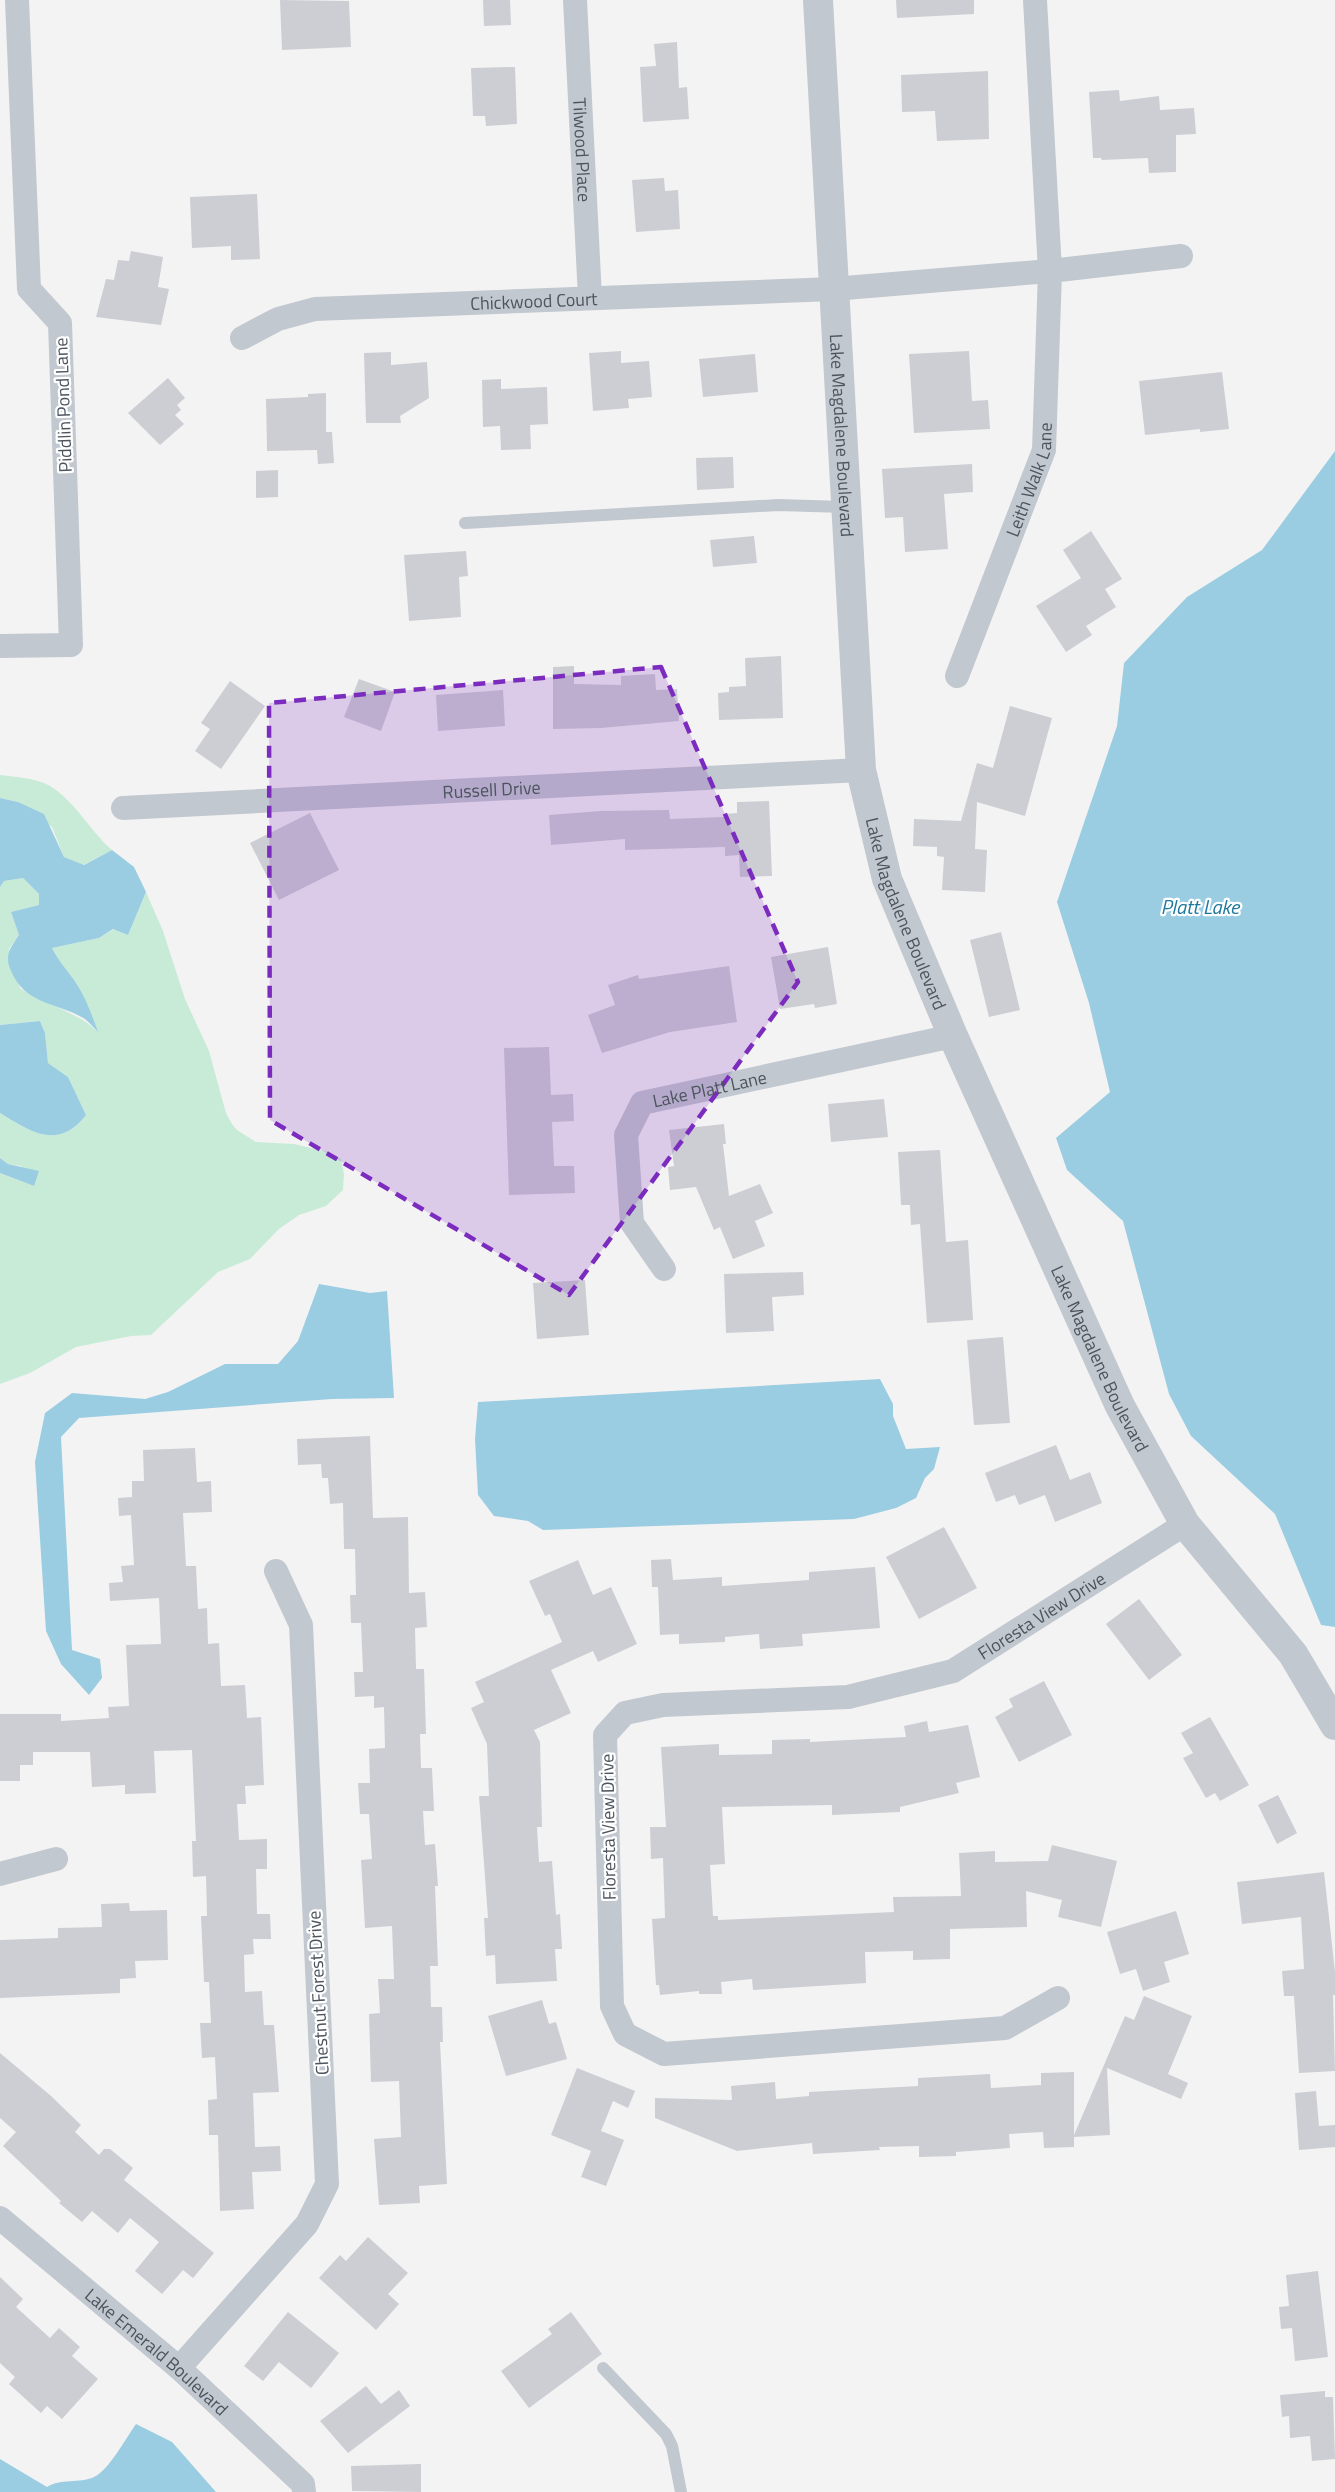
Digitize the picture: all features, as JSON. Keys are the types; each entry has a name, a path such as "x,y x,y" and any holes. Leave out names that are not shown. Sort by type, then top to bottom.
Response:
{"street":[{"name":"Piddlin Pond Lane","path":"0,646 71,645 60,323 29,289 16,0"},
{"name":"Tilwood Place","path":"576,0 590,298"},
{"name":"Lake Magdalene Boulevard","path":"818,0 861,770 886,879 953,1036 1120,1406 1185,1524 1293,1654 1335,1725"},
{"name":"Leith Walk Lane","path":"957,676 1044,450 1050,271 1035,0"},
{"path":"833,289 1050,271 1181,256"},
{"name":"Chickwood Court","path":"242,338 278,319 315,309 833,289"},
{"name":"Russell Drive","path":"123,808 861,770"},
{"name":"Lake Platt Lane","path":"664,1269 632,1223 626,1135 642,1103 953,1036"},
{"name":"Floresta View Drive","path":"1058,1998 1005,2028 664,2054 625,2034 612,2006 605,1736 625,1713 663,1705 848,1697 953,1671 1185,1524"},
{"name":"Chestnut Forest Drive","path":"179,2368 307,2224 327,2184 301,1625 276,1570"},
{"path":"0,1874 56,1859"},
{"name":"Lake Emerald Boulevard","path":"0,2218 179,2368 303,2484 304,2492"}],"lane":[{"path":"465,523 778,505 845,507"},
{"path":"603,2368 666,2434 679,2471 681,2492"}],"highlighted area":[{"path":"661,667 798,982 569,1295 270,1120 269,703"}],"green space":[{"path":"0,775 44,783 59,792 112,850 83,865 64,857 52,827 18,802 0,798"},
{"path":"23,878 39,894 39,905 11,912 19,935 9,949 20,988 80,1018 97,1031 84,998 52,948 99,938 114,929 128,935 146,892 163,931 185,999 209,1051 226,1113 232,1124 256,1142 294,1144 328,1152 341,1159 344,1174 343,1190 326,1206 299,1215 279,1229 250,1259 218,1272 151,1335 131,1336 76,1347 30,1373 0,1384 0,1173 34,1186 21,1166 8,1164 0,1158 0,1113 44,1135 65,1133 76,1126 86,1115 68,1077 48,1063 45,1033 40,1021 0,1025 0,887 4,881"}],"water":[{"name":"Platt Lake","path":"1335,451 1335,1627 1321,1625 1275,1514 1191,1436 1169,1394 1123,1221 1067,1170 1056,1138 1110,1092 1089,1003 1057,902 1117,726 1124,663 1187,597 1262,550"},
{"path":"0,798 18,802 44,814 64,857 84,865 112,850 134,867 146,892 128,935 113,929 99,938 52,948 82,992 98,1032 85,1019 28,993 20,986 11,970 8,955 19,935 11,912 39,905 39,894 23,878 4,881 0,887"},
{"path":"40,1021 45,1033 48,1063 68,1077 86,1115 76,1126 65,1133 55,1135 44,1135 33,1131 0,1113 0,1025"},
{"path":"0,1158 8,1164 39,1171 34,1186 0,1173"},
{"path":"319,1284 370,1293 387,1291 394,1398 332,1399 79,1418 61,1437 72,1650 100,1659 102,1678 89,1695 61,1664 46,1631 35,1462 45,1413 72,1393 145,1399 168,1392 225,1364 278,1364 298,1341"},
{"path":"880,1379 893,1404 893,1416 906,1449 940,1447 934,1469 925,1478 916,1498 896,1508 854,1519 543,1530 528,1521 494,1516 478,1495 475,1439 478,1402"},
{"path":"136,2424 172,2442 216,2492 0,2492 0,2459 47,2487 52,2484 88,2479 105,2468"}],"building":[{"path":"280,0 349,1 351,47 282,50"},
{"path":"483,0 510,0 511,25 484,26"},
{"path":"896,0 974,0 974,14 897,18"},
{"path":"677,42 679,88 687,87 689,119 643,122 640,67 656,66 654,44"},
{"path":"515,67 517,124 486,126 485,116 473,116 471,68"},
{"path":"988,71 989,139 937,141 935,111 902,112 901,75"},
{"path":"1119,90 1120,101 1159,96 1160,110 1194,108 1196,134 1176,135 1176,172 1149,173 1148,158 1102,160 1093,158 1089,92"},
{"path":"664,178 665,191 678,190 680,229 636,232 632,180"},
{"path":"257,194 260,259 231,260 231,246 192,248 190,197"},
{"path":"131,251 163,257 158,287 169,289 161,325 96,317 106,279 114,280 118,260 129,261"},
{"path":"621,351 621,363 649,361 652,397 628,399 629,408 593,411 589,353"},
{"path":"969,351 972,401 988,400 990,429 914,433 909,354"},
{"path":"391,352 391,365 427,362 429,398 400,416 401,423 366,423 364,353"},
{"path":"755,354 758,392 703,397 699,359"},
{"path":"1222,372 1229,429 1200,432 1200,429 1145,435 1139,381"},
{"path":"168,378 185,398 177,405 181,410 175,415 184,424 160,445 128,413"},
{"path":"501,379 501,389 547,387 548,424 530,425 531,449 501,450 500,426 483,427 482,380"},
{"path":"326,393 326,432 332,432 334,463 318,464 317,450 267,451 266,399 308,397 308,394"},
{"path":"733,457 734,488 697,490 696,458"},
{"path":"972,464 973,492 944,494 948,549 905,552 903,517 885,518 882,469"},
{"path":"278,470 278,497 256,498 256,471"},
{"path":"1091,531 1122,579 1105,589 1116,607 1086,626 1092,635 1066,652 1036,606 1081,578 1063,550"},
{"path":"754,536 757,563 713,567 710,540"},
{"path":"466,551 468,576 459,577 461,617 409,621 404,555"},
{"path":"781,656 783,718 719,720 718,693 729,692 729,687 746,686 745,658"},
{"path":"574,666 574,684 621,685 621,676 655,674 656,690 677,689 679,721 601,728 553,729 553,667"},
{"path":"359,679 395,692 381,731 344,717"},
{"path":"230,681 265,706 221,769 195,751 210,729 201,723"},
{"path":"503,690 505,726 438,731 436,695"},
{"path":"1010,706 1052,718 1025,816 977,802 975,849 987,850 985,892 942,890 944,857 937,856 937,847 913,846 914,819 961,821 977,763 993,768"},
{"path":"769,801 772,876 740,877 739,855 725,856 725,847 625,850 625,839 551,845 549,815 601,811 669,810 670,819 724,817 724,814 737,813 737,802"},
{"path":"310,813 339,870 279,900 250,843"},
{"path":"1001,932 1020,1010 989,1017 970,940"},
{"path":"828,947 837,1004 815,1008 814,1004 780,1009 771,957"},
{"path":"729,966 737,1022 670,1032 602,1053 588,1015 615,1005 608,985 638,975 639,979"},
{"path":"549,1047 551,1095 573,1094 574,1121 552,1122 554,1166 574,1166 575,1193 509,1195 504,1048"},
{"path":"884,1099 888,1137 831,1142 828,1104"},
{"path":"724,1124 726,1144 723,1144 729,1196 760,1184 773,1213 755,1221 765,1246 733,1259 720,1227 714,1230 696,1187 670,1190 668,1167 674,1166 669,1130"},
{"path":"940,1150 946,1242 968,1240 973,1320 927,1323 920,1224 911,1225 910,1205 901,1205 898,1152"},
{"path":"803,1272 804,1295 772,1297 774,1331 726,1333 724,1274"},
{"path":"585,1280 589,1335 537,1339 533,1283"},
{"path":"1003,1337 1010,1423 974,1425 967,1340"},
{"path":"370,1436 373,1518 408,1517 409,1593 425,1592 427,1627 415,1628 416,1669 424,1669 426,1734 420,1734 421,1768 432,1768 434,1811 423,1811 425,1845 435,1844 438,1886 435,1886 438,1966 430,1966 431,2007 442,2007 443,2042 440,2042 447,2184 419,2186 420,2203 379,2205 374,2139 401,2137 399,2081 371,2082 369,2014 380,2013 378,1979 394,1979 392,1926 365,1928 361,1860 372,1859 369,1814 360,1814 358,1783 370,1783 369,1749 385,1748 384,1707 374,1708 374,1696 355,1697 354,1672 363,1672 361,1623 351,1623 350,1595 356,1595 355,1549 344,1549 343,1503 330,1504 328,1478 322,1478 321,1464 298,1465 297,1439"},
{"path":"1056,1445 1070,1480 1090,1472 1102,1503 1055,1522 1045,1495 1019,1505 1015,1495 996,1502 985,1473"},
{"path":"195,1448 197,1482 211,1481 212,1512 183,1513 186,1566 196,1566 198,1609 207,1608 208,1644 219,1643 221,1686 245,1685 247,1718 261,1717 264,1785 245,1786 246,1804 237,1804 239,1840 267,1839 267,1869 256,1869 257,1914 270,1914 271,1939 253,1939 254,1954 244,1955 245,1992 262,1991 264,2025 274,2025 279,2092 253,2093 255,2147 280,2146 281,2171 252,2172 254,2209 220,2211 218,2135 209,2135 208,2100 217,2099 215,2057 202,2058 200,2023 211,2023 209,1982 204,1982 201,1916 207,1916 206,1876 193,1877 192,1841 196,1841 192,1750 154,1751 156,1793 125,1794 125,1785 92,1787 90,1752 33,1752 33,1765 20,1765 20,1781 0,1781 0,1714 61,1714 61,1721 109,1718 108,1707 129,1706 126,1645 161,1644 159,1598 110,1601 109,1583 123,1582 121,1566 134,1565 131,1515 119,1516 118,1498 132,1497 132,1481 144,1481 143,1450"},
{"path":"944,1527 977,1588 919,1619 886,1557"},
{"path":"671,1559 673,1580 722,1577 722,1586 809,1580 809,1572 875,1567 880,1628 802,1634 803,1646 760,1649 759,1634 725,1637 725,1642 679,1644 679,1634 660,1635 658,1587 652,1587 651,1560"},
{"path":"578,1560 593,1595 611,1587 637,1644 598,1662 593,1651 551,1670 571,1713 534,1730 540,1742 542,1827 537,1827 539,1862 552,1861 556,1915 560,1914 562,1949 555,1949 557,1981 496,1984 495,1955 486,1956 484,1918 488,1918 479,1796 489,1796 487,1744 471,1708 484,1702 475,1682 562,1642 550,1614 545,1616 529,1581"},
{"path":"1139,1599 1182,1655 1149,1680 1106,1624"},
{"path":"1044,1681 1072,1735 1019,1762 995,1717 1013,1707 1009,1699"},
{"path":"1210,1717 1249,1785 1220,1801 1215,1793 1206,1798 1183,1758 1193,1753 1181,1733"},
{"path":"927,1721 929,1732 968,1725 980,1777 956,1783 959,1793 900,1807 900,1812 832,1815 832,1805 722,1807 725,1864 710,1865 713,1916 718,1916 718,1920 894,1912 893,1897 961,1896 959,1853 995,1851 995,1862 1048,1861 1052,1845 1117,1861 1101,1927 1058,1917 1062,1900 1026,1891 1027,1927 950,1929 950,1959 913,1960 913,1951 865,1952 866,1983 753,1990 752,1979 721,1982 722,1994 699,1994 699,1991 660,1995 659,1985 656,1985 652,1919 665,1918 663,1858 651,1859 650,1827 666,1827 661,1747 719,1744 719,1755 772,1754 772,1740 810,1739 810,1742 906,1737 904,1726"},
{"path":"1278,1795 1297,1833 1277,1844 1258,1805"},
{"path":"1324,1872 1335,1972 1335,1995 1333,1995 1335,2071 1299,2073 1294,1996 1284,1996 1282,1971 1304,1969 1301,1917 1242,1924 1237,1882"},
{"path":"129,1903 130,1911 167,1910 168,1960 135,1961 136,1978 120,1979 120,1993 0,1998 0,1940 58,1938 58,1928 102,1927 101,1904"},
{"path":"1176,1911 1189,1954 1164,1962 1170,1982 1143,1991 1136,1969 1120,1974 1107,1932"},
{"path":"1144,1996 1192,2016 1168,2074 1188,2083 1181,2099 1107,2068 1110,2135 1074,2137 1074,2147 1044,2148 1043,2132 1009,2134 1010,2148 956,2152 956,2156 919,2157 919,2146 879,2147 880,2150 813,2154 812,2143 737,2151 655,2118 655,2098 732,2100 731,2086 775,2082 776,2099 809,2096 809,2092 918,2086 918,2078 990,2074 991,2088 1041,2085 1041,2073 1074,2072 1074,2135 1125,2016 1134,2020"},
{"path":"542,2000 549,2024 556,2022 567,2059 506,2076 488,2016"},
{"path":"0,2053 81,2125 75,2132 99,2155 104,2149 110,2149 133,2168 124,2180 214,2253 193,2278 183,2270 162,2294 135,2271 159,2242 130,2218 118,2233 92,2211 82,2222 59,2203 61,2201 3,2146 16,2132 0,2118"},
{"path":"577,2068 635,2091 628,2108 613,2101 601,2131 624,2140 606,2186 581,2177 591,2151 551,2135"},
{"path":"1316,2091 1319,2126 1335,2125 1335,2147 1299,2150 1295,2093"},
{"path":"368,2237 408,2273 388,2294 399,2304 376,2330 319,2278 340,2255 346,2261"},
{"path":"1318,2271 1328,2357 1295,2361 1292,2328 1281,2329 1279,2307 1289,2306 1286,2275"},
{"path":"0,2277 23,2299 16,2307 50,2338 59,2328 80,2347 72,2356 98,2379 62,2419 47,2406 41,2413 9,2384 15,2377 0,2363"},
{"path":"288,2312 339,2353 311,2388 279,2362 263,2381 244,2366"},
{"path":"571,2312 602,2354 529,2408 501,2371 552,2334 548,2329"},
{"path":"366,2386 381,2404 399,2390 410,2406 348,2453 320,2421"},
{"path":"1325,2391 1325,2397 1333,2397 1335,2459 1312,2461 1310,2436 1290,2438 1289,2416 1282,2417 1280,2395"},
{"path":"421,2464 421,2492 352,2491 351,2466"}]}
